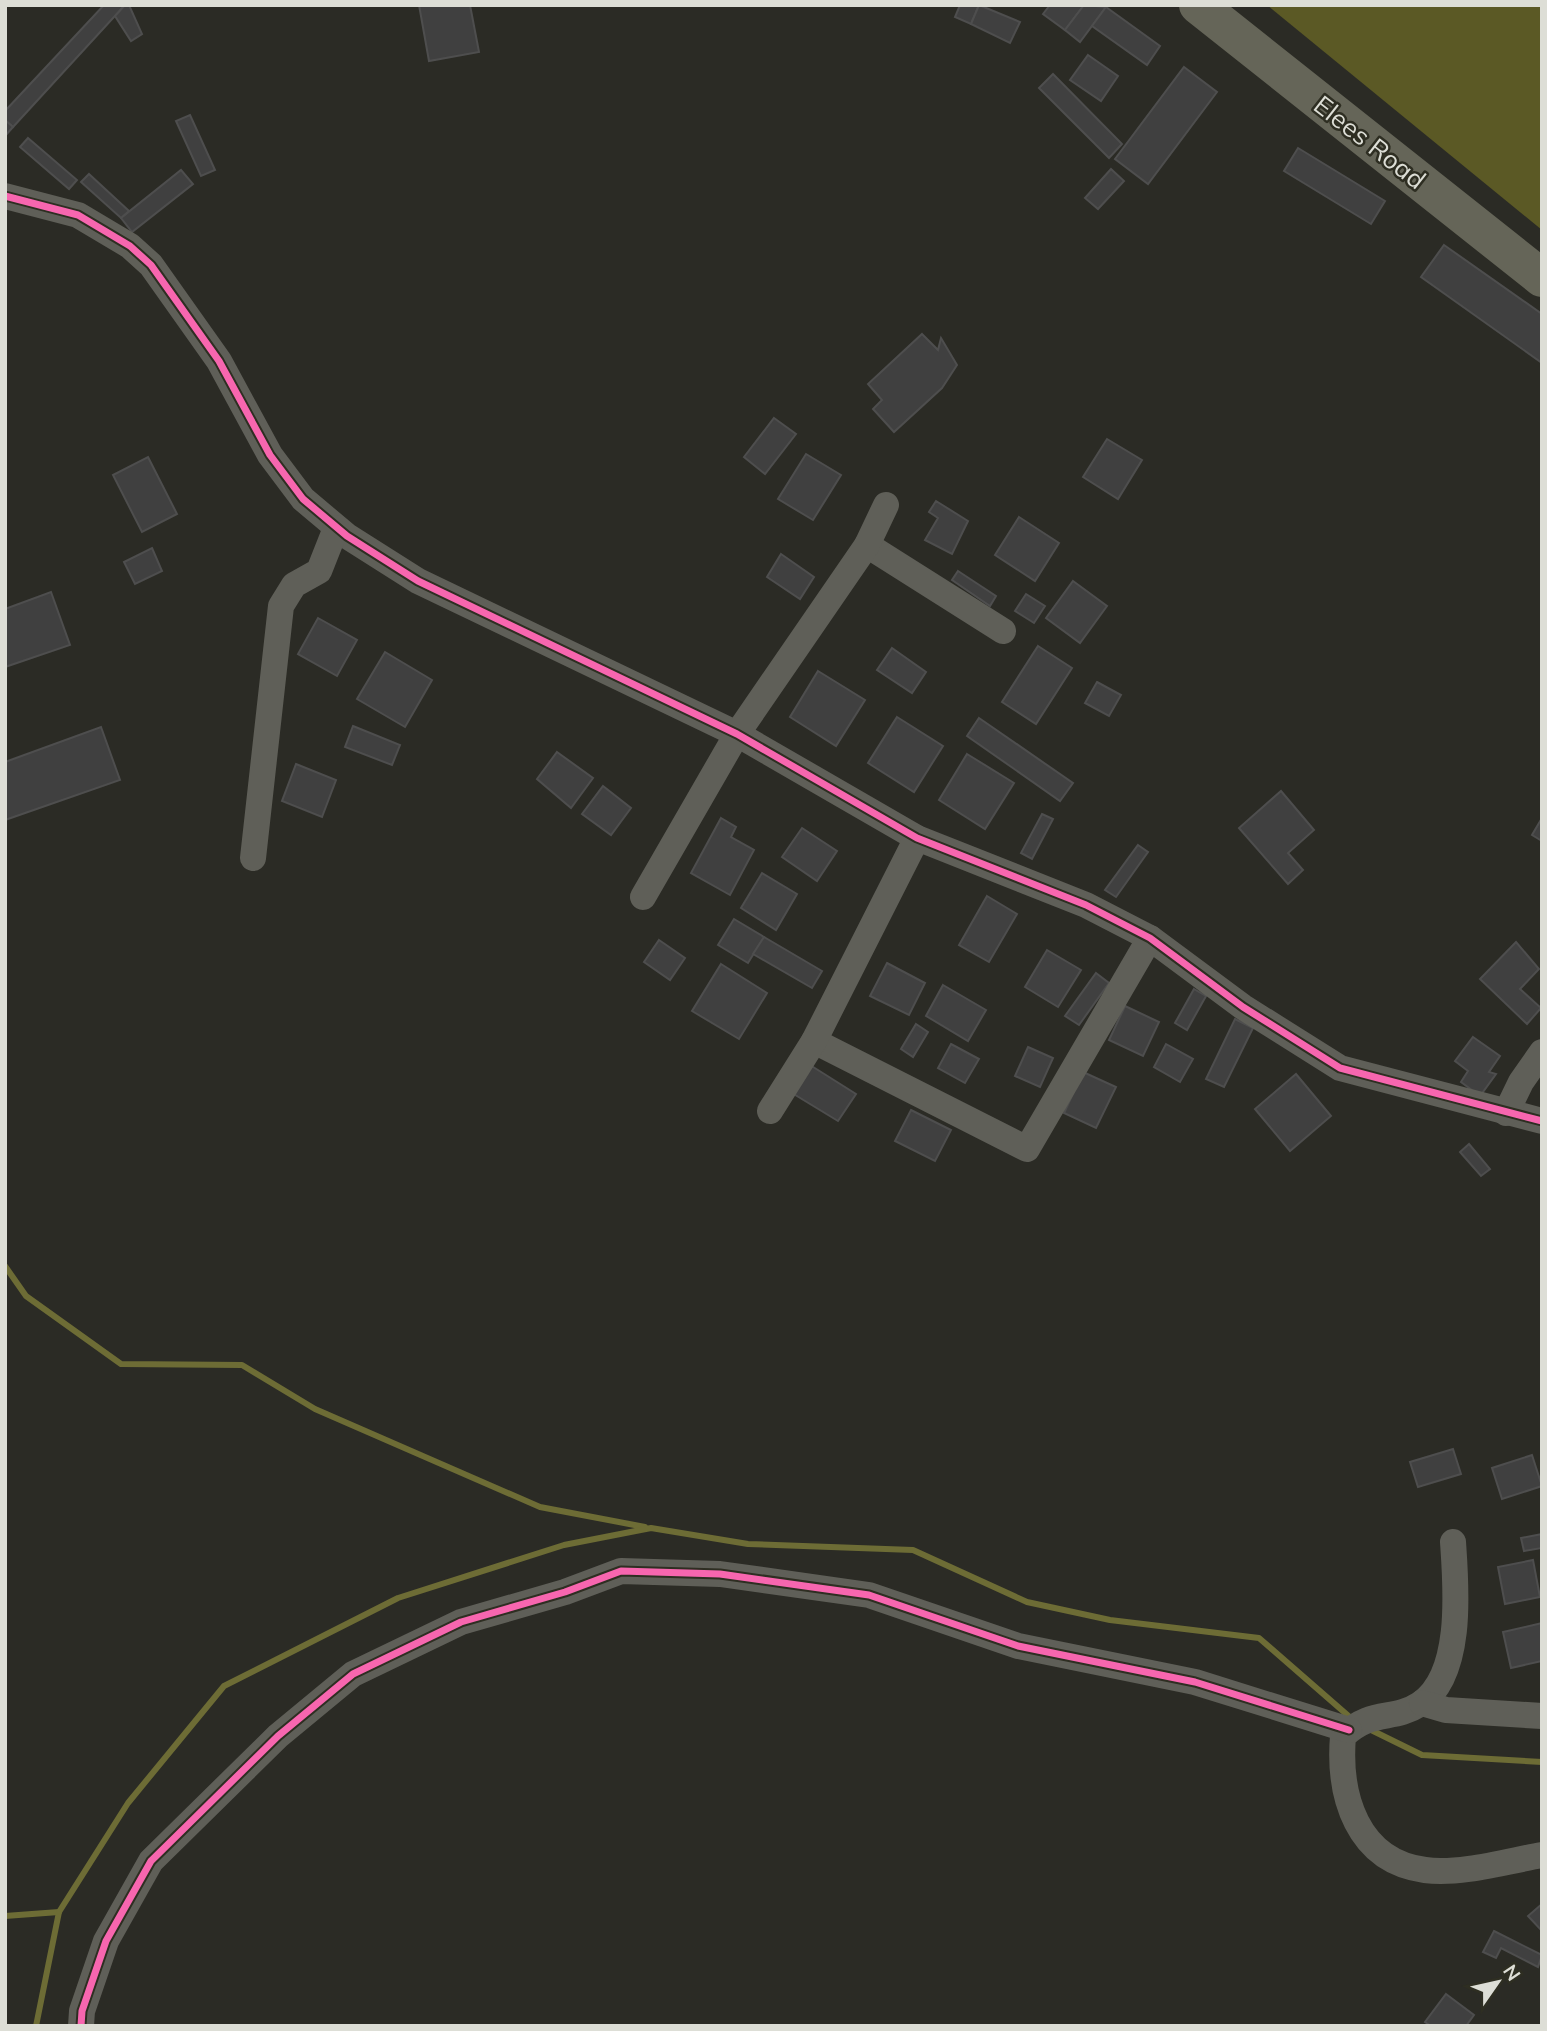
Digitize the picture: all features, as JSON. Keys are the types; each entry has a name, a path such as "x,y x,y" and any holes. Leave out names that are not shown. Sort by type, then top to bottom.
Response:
{"highway":[{"name":"Elees Road","path":"1198,5 1542,278"}],"street":[{"path":"5,196 78,215 130,246 151,265 219,361 285,478 319,515 418,581 737,734 917,838 1086,905 1150,938 1243,1007 1340,1068 1542,1121"},
{"path":"643,897 737,734 867,545 886,505"},
{"path":"253,858 281,606 294,585 319,570 336,528"},
{"path":"867,545 1003,631"},
{"path":"770,1111 814,1041 917,838"},
{"path":"814,1041 1027,1149 1150,938"},
{"path":"1506,1113 1521,1082 1542,1052"},
{"path":"1453,1542 1457,1609 1454,1637 1437,1684 1422,1703 1401,1713 1372,1717 1346,1733 1341,1761 1346,1788 1361,1833 1386,1859 1426,1871 1471,1867 1542,1855"},
{"path":"81,2026 82,2011 106,1941 151,1861 278,1737 353,1674 449,1628 621,1571 720,1574 869,1595 1018,1646 1195,1682 1346,1733"},
{"path":"1422,1703 1446,1710 1542,1716"}],"shaded area":[{"path":"1267,5 1542,5 1542,230"}],"building":[{"path":"104,5 125,5 13,127 5,120 5,111"},
{"path":"125,5 129,5 142,34 131,41 115,16"},
{"path":"419,5 470,5 479,52 429,61"},
{"path":"960,5 979,5 971,24 955,17"},
{"path":"979,5 1020,22 1010,43 971,24"},
{"path":"1050,5 1084,5 1065,30 1043,14"},
{"path":"1084,5 1106,7 1080,42 1065,30"},
{"path":"1106,7 1160,46 1147,65 1092,26"},
{"path":"1088,55 1118,76 1101,101 1070,80"},
{"path":"1184,67 1217,92 1148,184 1115,159"},
{"path":"1053,74 1122,144 1109,158 1039,88"},
{"path":"190,115 215,170 201,176 176,121"},
{"path":"5,120 13,127 5,136"},
{"path":"28,138 77,180 69,189 20,147"},
{"path":"1298,148 1385,201 1371,224 1284,171"},
{"path":"1111,169 1124,181 1098,209 1085,198"},
{"path":"181,170 193,184 132,232 121,218"},
{"path":"89,174 129,211 121,218 81,182"},
{"path":"1444,245 1542,314 1542,363 1421,277"},
{"path":"922,334 938,350 941,338 957,365 942,388 894,432 873,409 882,400 868,384"},
{"path":"774,418 796,434 765,474 744,457"},
{"path":"1107,439 1142,460 1118,499 1083,477"},
{"path":"806,454 841,475 813,520 778,499"},
{"path":"148,457 177,514 142,532 113,475"},
{"path":"936,501 968,521 952,554 925,540 938,518 929,512"},
{"path":"1019,517 1059,543 1035,581 995,555"},
{"path":"152,548 162,571 135,584 124,562"},
{"path":"781,554 814,577 800,599 767,577"},
{"path":"958,571 996,596 990,606 952,580"},
{"path":"1073,581 1107,606 1080,643 1046,618"},
{"path":"51,592 70,645 5,667 5,609"},
{"path":"1026,594 1045,606 1034,623 1015,611"},
{"path":"318,618 357,640 337,676 298,654"},
{"path":"1038,646 1072,668 1036,724 1002,702"},
{"path":"892,648 926,672 912,693 877,670"},
{"path":"385,652 432,680 405,727 357,699"},
{"path":"818,671 865,700 836,746 790,717"},
{"path":"1097,682 1121,695 1109,716 1085,703"},
{"path":"897,717 943,746 914,792 868,763"},
{"path":"979,718 1073,783 1060,801 967,736"},
{"path":"353,726 400,745 392,765 345,747"},
{"path":"101,727 120,780 5,820 5,762"},
{"path":"557,752 593,778 571,808 537,779"},
{"path":"967,754 1014,783 985,829 939,800"},
{"path":"296,764 336,780 322,817 282,801"},
{"path":"603,786 631,808 611,835 582,814"},
{"path":"1281,791 1314,830 1288,853 1303,870 1288,884 1239,828"},
{"path":"1042,814 1053,819 1032,859 1021,853"},
{"path":"721,818 736,827 731,837 754,850 730,895 691,873"},
{"path":"1542,818 1542,841 1532,835"},
{"path":"802,828 837,851 817,881 782,857"},
{"path":"1138,845 1148,852 1116,897 1105,890"},
{"path":"762,873 797,894 776,930 741,908"},
{"path":"987,896 1017,914 989,962 959,945"},
{"path":"734,919 764,937 748,963 718,945"},
{"path":"764,937 822,971 812,988 753,954"},
{"path":"659,940 685,958 670,980 644,962"},
{"path":"1516,942 1539,969 1520,989 1541,1008 1527,1024 1480,979"},
{"path":"1047,950 1081,970 1058,1007 1025,987"},
{"path":"887,963 925,983 909,1015 870,996"},
{"path":"721,964 767,993 739,1039 692,1011"},
{"path":"1096,973 1109,983 1079,1025 1065,1016"},
{"path":"943,985 986,1010 968,1041 926,1016"},
{"path":"1194,989 1206,996 1187,1030 1175,1023"},
{"path":"1125,1006 1159,1022 1143,1056 1109,1040"},
{"path":"1235,1019 1253,1028 1224,1087 1206,1079"},
{"path":"916,1024 928,1032 913,1057 901,1049"},
{"path":"1473,1037 1500,1056 1489,1072 1496,1074 1480,1096 1461,1082 1468,1071 1455,1061"},
{"path":"951,1044 979,1059 965,1083 938,1068"},
{"path":"1166,1044 1193,1059 1180,1082 1154,1067"},
{"path":"1028,1047 1053,1058 1040,1087 1015,1076"},
{"path":"810,1065 856,1094 838,1121 792,1093"},
{"path":"1083,1072 1116,1087 1096,1128 1064,1113"},
{"path":"1296,1074 1331,1116 1290,1151 1255,1109"},
{"path":"911,1110 951,1130 935,1161 895,1141"},
{"path":"1469,1144 1490,1169 1481,1176 1460,1152"},
{"path":"1453,1449 1461,1474 1418,1487 1410,1462"},
{"path":"1532,1455 1542,1486 1502,1499 1492,1468"},
{"path":"1542,1534 1542,1548 1524,1551 1521,1538"},
{"path":"1533,1560 1540,1597 1505,1604 1498,1567"},
{"path":"1542,1623 1542,1661 1511,1668 1503,1632"},
{"path":"1542,1904 1542,1931 1528,1916"},
{"path":"1494,1931 1542,1955 1538,1967 1501,1948 1496,1958 1483,1952"},
{"path":"1446,1994 1474,2015 1466,2026 1431,2026 1425,2022"}],"waterway":[{"path":"5,1266 26,1296 121,1364 242,1365 315,1409 540,1507 645,1527"},
{"path":"36,2026 59,1912 128,1803 224,1686 398,1598 564,1545 651,1528 748,1544 913,1550 1027,1602 1110,1620 1259,1638 1352,1719"},
{"path":"1367,1728 1422,1755 1542,1762"},
{"path":"5,1916 59,1912"}],"cycle path":[{"path":"5,196 78,215 130,246 151,265 219,361 270,455 303,499 347,536 418,581 737,734 917,838 1086,905 1150,938 1243,1007 1340,1068 1542,1121"},
{"path":"81,2026 82,2011 106,1941 151,1861 278,1736 353,1674 461,1622 565,1592 621,1571 720,1574 869,1595 1018,1646 1195,1682 1349,1730"}]}
